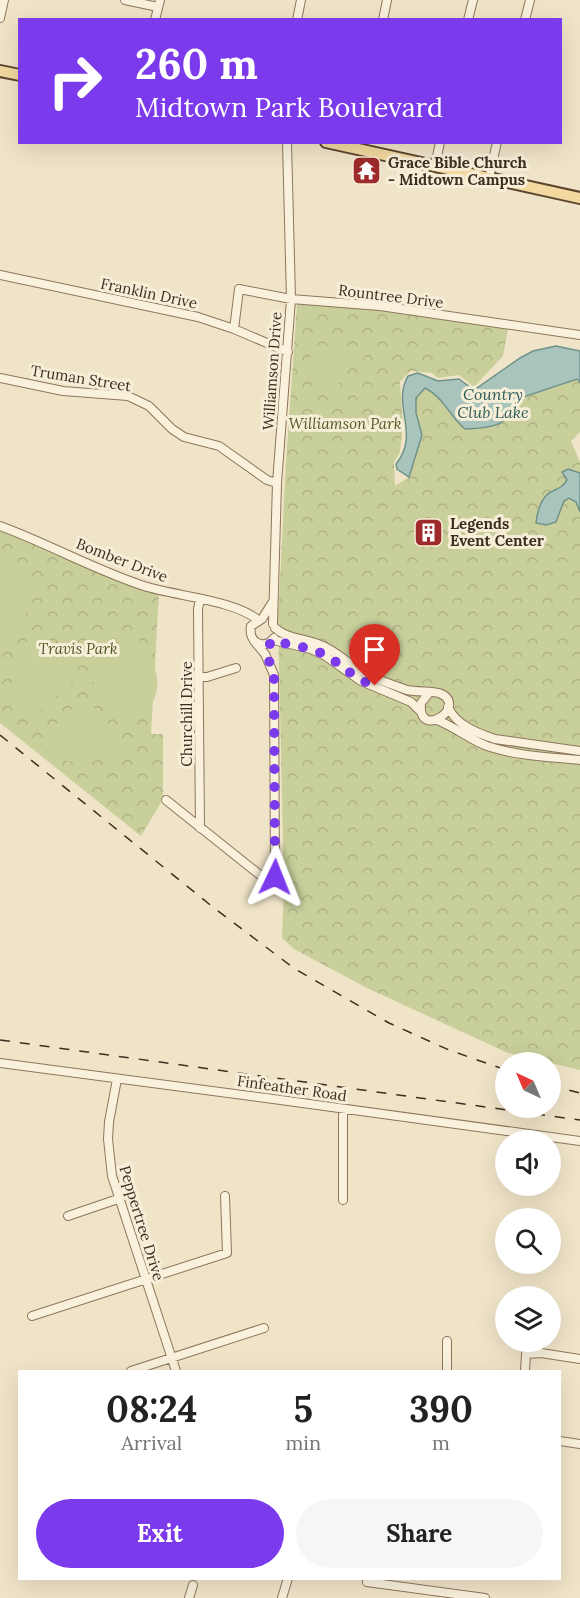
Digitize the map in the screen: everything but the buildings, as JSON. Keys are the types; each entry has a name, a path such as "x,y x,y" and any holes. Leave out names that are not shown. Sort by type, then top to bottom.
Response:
{"main road":[{"path":"0,71 18,75"},
{"path":"354,145 435,166 580,198"}],"street":[{"path":"0,18 4,0"},
{"path":"125,0 159,4"},
{"path":"297,18 301,0"},
{"path":"383,18 387,0"},
{"path":"468,18 473,0"},
{"path":"526,18 530,0"},
{"name":"Williamson Drive","path":"274,626 277,483 291,299 287,144"},
{"path":"435,166 440,144"},
{"path":"489,178 497,144"},
{"name":"Franklin Drive","path":"0,275 198,317 234,329 288,352"},
{"name":"Rountree Drive","path":"234,329 239,289 291,299 380,306 580,335"},
{"name":"Truman Street","path":"0,378 63,391 128,396 149,406 172,429 184,437 219,446 267,480 277,483"},
{"name":"Bomber Drive","path":"0,526 145,587 200,599 237,610 260,620"},
{"name":"Churchill Drive","path":"200,599 198,609 200,828"},
{"path":"250,630 254,622 260,620 273,602"},
{"path":"166,800 265,879 271,881 276,872 274,675 269,661 254,641 244,618 237,610"},
{"path":"260,620 288,636 314,642 334,651 364,673 378,679 415,692 442,695 446,698 452,715 458,721 482,734 507,742 580,751"},
{"path":"269,661 274,626"},
{"path":"254,641 262,645 271,641 310,649 324,655 361,681 411,702 428,719 446,724 493,748 580,760"},
{"path":"200,677 236,668"},
{"path":"421,712 420,703 429,693"},
{"path":"437,720 445,715 448,707"},
{"name":"Finfeather Road","path":"0,1063 580,1141"},
{"name":"Peppertree Drive","path":"117,1079 108,1139 112,1176 176,1370"},
{"path":"343,1110 343,1200"},
{"path":"32,1316 227,1253 225,1196"},
{"path":"68,1216 118,1199"},
{"path":"134,1370 264,1328"},
{"path":"447,1341 447,1370"},
{"path":"525,1370 526,1354 541,1353 580,1359"},
{"path":"561,1442 580,1444"},
{"path":"282,1598 287,1580"},
{"path":"367,1582 484,1598"},
{"path":"189,1598 193,1585"}],"green space":[{"name":"Williamson Park","path":"297,304 352,307 508,329 503,356 474,387 459,375 438,378 432,373 410,371 400,382 403,424 400,452 394,462 395,486 409,477 422,435 416,413 416,398 425,387 466,429 487,428 515,412 520,398 577,379 580,382 580,432 571,441 580,462 580,1070 561,1066 561,1052 506,1052 367,988 294,949 282,938 284,886 278,619"},
{"path":"316,351 362,351 365,356 360,363 335,372 341,379 336,391 317,393 311,390 313,374 308,359"},
{"name":"Travis Park","path":"0,529 159,594 151,734 163,734 163,799 141,836 0,723"},
{"path":"0,549 26,570 32,605 0,645"},
{"path":"33,635 74,676 73,681 30,720 16,700 12,674 17,657"},
{"path":"132,640 141,641 153,663 157,677 153,701 138,720 129,719 93,682 93,677"},
{"path":"81,700 86,700 127,743 103,758 73,762 55,756 40,743 41,739"}],"water":[{"name":"Country Club Lake","path":"556,346 580,351 580,382 577,379 520,398 510,415 499,424 465,429 442,402 425,388 416,398 416,413 422,435 409,477 397,469 396,464 403,453 406,442 402,398 408,376 418,373 438,381 459,379 474,390 533,351"},
{"path":"568,469 580,473 580,512 576,502 569,498 564,501 556,522 546,525 536,523 542,501 548,494 565,483 567,480 562,472"}],"railway":[{"path":"0,735 214,908 295,969 389,1023 449,1050 495,1066"},
{"path":"0,1040 580,1120"},
{"path":"561,1088 580,1093"}],"place":[{"name":"Grace Bible Church - Midtown Campus","path":"367,171"},
{"name":"Legends Event Center","path":"429,532"}],"route":[{"path":"275,877 274,675 269,661 270,643 273,640 310,649 324,655 361,681 375,686"}]}
